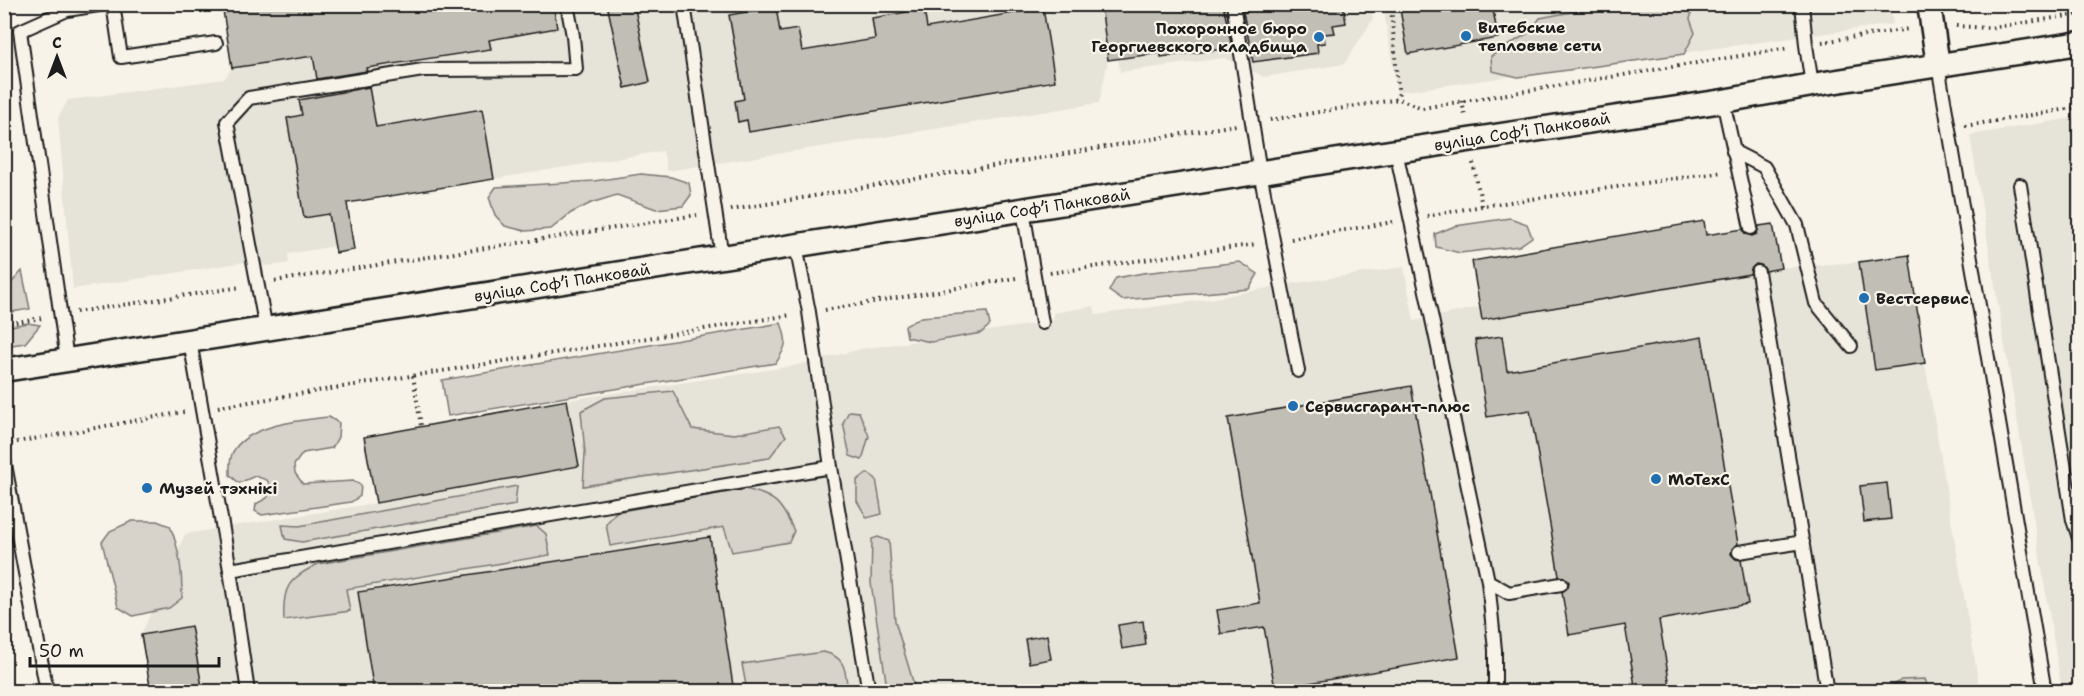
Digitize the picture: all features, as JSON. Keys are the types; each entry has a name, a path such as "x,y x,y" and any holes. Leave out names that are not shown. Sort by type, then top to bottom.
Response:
{"street":[{"path":"1931,15 1938,65"},
{"name":"вуліца Софʼі Панковай","path":"4,370 1396,150 1723,101 2079,43"}],"lane":[{"path":"67,360 20,31 67,10 105,4"},
{"path":"113,4 121,57 216,43"},
{"path":"266,329 228,122 249,98 423,70 576,69 567,4"},
{"path":"684,4 722,257"},
{"path":"1233,4 1260,172 1298,371"},
{"path":"1803,4 1812,85"},
{"path":"1938,65 2044,692"},
{"path":"1723,101 1751,228"},
{"path":"1396,150 1488,581 1494,650 1494,692"},
{"path":"1733,150 1764,167 1797,225 1816,303 1851,346"},
{"path":"2020,184 2073,520 2079,541"},
{"path":"1023,210 1042,323"},
{"path":"796,246 809,312 831,467 869,692"},
{"path":"1758,272 1827,692"},
{"path":"190,341 230,570 248,692"},
{"path":"4,459 10,524 47,692"},
{"path":"230,570 831,467"},
{"path":"1739,552 1803,542"},
{"path":"1488,581 1509,593 1560,584"}],"path":[{"path":"1393,4 1391,7 1400,99"},
{"path":"4,324 715,213 1400,99 1422,108 1806,45 1931,15 1990,28 2079,14"},
{"path":"1462,101 1465,121"},
{"path":"1949,129 2079,107"},
{"path":"1473,163 1482,206"},
{"path":"4,444 202,409 1034,275 1274,242 1482,206 1737,170"},
{"path":"412,376 422,426"}],"shaded area":[{"path":"1890,4 1893,24 1397,92 1383,5"},
{"path":"483,5 1101,5 1108,60 1099,103 667,171 663,151 347,203 353,243 288,254 289,263 268,266 245,262 73,289 58,118 68,100 224,79 232,68 313,56 316,75 491,49"},
{"path":"1110,5 1371,5 1373,19 1344,64 1264,77 1224,58 1120,72"},
{"path":"1608,5 1694,5 1690,19 1695,33 1684,54 1518,77 1492,71 1491,56 1530,32 1540,18"},
{"path":"2079,117 2079,691 2062,691 1970,135"},
{"path":"641,174 671,177 689,183 691,195 683,206 656,209 617,195 591,203 571,213 551,229 525,231 505,226 495,215 489,197 496,187 594,181"},
{"path":"1510,218 1527,224 1532,237 1519,246 1460,253 1436,247 1435,234 1455,226"},
{"path":"1704,221 1707,235 1773,224 1781,268 1859,262 1909,255 1980,691 151,692 141,635 185,534 579,467 567,400 794,366 861,349 1042,323 1054,320 1053,313 1094,306 1096,315 1404,267 1414,321 1480,307 1472,261"},
{"path":"1240,262 1258,274 1249,289 1122,300 1109,291 1116,278"},
{"path":"22,271 30,309 5,313 5,290"},
{"path":"987,312 990,325 981,333 931,342 907,337 905,326 921,317"},
{"path":"28,323 40,325 25,343 5,346 5,327"},
{"path":"781,323 785,344 776,363 448,416 442,380"},
{"path":"673,391 692,429 734,434 779,426 786,436 769,458 583,486 585,453 581,411 605,398"},
{"path":"849,411 859,412 869,436 862,460 850,456 843,423"},
{"path":"329,417 339,423 338,437 332,448 303,453 294,465 295,473 303,484 353,481 361,485 360,496 351,502 262,515 255,511 256,504 267,498 272,489 267,480 255,476 239,483 230,475 231,457 240,443 276,425"},
{"path":"868,473 876,479 882,514 867,518 857,501 857,480"},
{"path":"517,486 515,505 302,542 285,539 282,525 299,526"},
{"path":"745,489 771,498 781,507 794,531 789,542 732,552 724,527 610,546 606,524 616,512"},
{"path":"132,521 157,521 170,526 180,561 182,579 182,598 169,608 133,616 118,607 102,542 110,531"},
{"path":"537,526 546,534 550,555 346,589 350,611 284,620 284,599 289,585 300,574 318,564"},
{"path":"878,537 889,541 895,621 914,685 912,691 890,691 886,681 871,583 872,539"},
{"path":"823,652 841,661 848,691 747,691 742,664"},
{"path":"1925,679 1929,691 1886,691 1901,680"}],"building":[{"path":"222,4 553,4 557,28 489,40 491,49 366,68 367,71 317,79 313,56 232,68"},
{"path":"607,4 634,4 650,82 625,88"},
{"path":"1101,4 1156,4 1156,8 1180,4 1223,4 1232,48 1161,57 1161,53 1108,60"},
{"path":"1293,4 1343,4 1346,23 1333,25 1335,33 1324,34 1325,43 1317,44 1318,53 1253,62 1243,12"},
{"path":"1399,4 1492,4 1498,38 1408,54"},
{"path":"776,7 780,32 798,29 802,51 875,39 872,18 924,9 927,28 1043,8 1055,81 749,132 747,120 738,122 735,101 744,99 729,15"},
{"path":"369,87 376,127 482,109 494,179 347,203 354,250 336,253 329,214 304,218 287,118 302,115 299,100"},
{"path":"1704,221 1706,235 1743,229 1745,234 1752,236 1757,234 1759,226 1773,224 1781,268 1766,271 1761,265 1756,264 1750,274 1482,320 1472,261"},
{"path":"1909,255 1925,363 1875,370 1859,262"},
{"path":"1502,336 1507,371 1702,337 1738,544 1732,549 1731,554 1741,560 1748,604 1659,620 1671,692 1636,692 1625,625 1569,635 1562,592 1568,587 1569,582 1559,576 1530,410 1487,417 1475,340"},
{"path":"1411,386 1459,657 1275,689 1264,627 1221,634 1217,610 1260,603 1228,418"},
{"path":"567,400 579,466 376,503 364,437"},
{"path":"1887,483 1891,519 1864,522 1860,486"},
{"path":"710,537 734,692 374,692 358,592"},
{"path":"1143,621 1146,645 1122,649 1118,625"},
{"path":"191,626 203,692 151,692 141,635"},
{"path":"1047,635 1051,659 1029,663 1025,639"}],"place":[{"name":"Витебские тепловые сети","path":"1466,36"},
{"name":"Похоронное бюро Георгиевского кладбища","path":"1319,37"},
{"name":"Вестсервис","path":"1864,298"},
{"name":"Сервисгарант-плюс","path":"1293,406"},
{"name":"MoTexC","path":"1656,479"},
{"name":"Музей тэхнікі","path":"147,488"}]}
